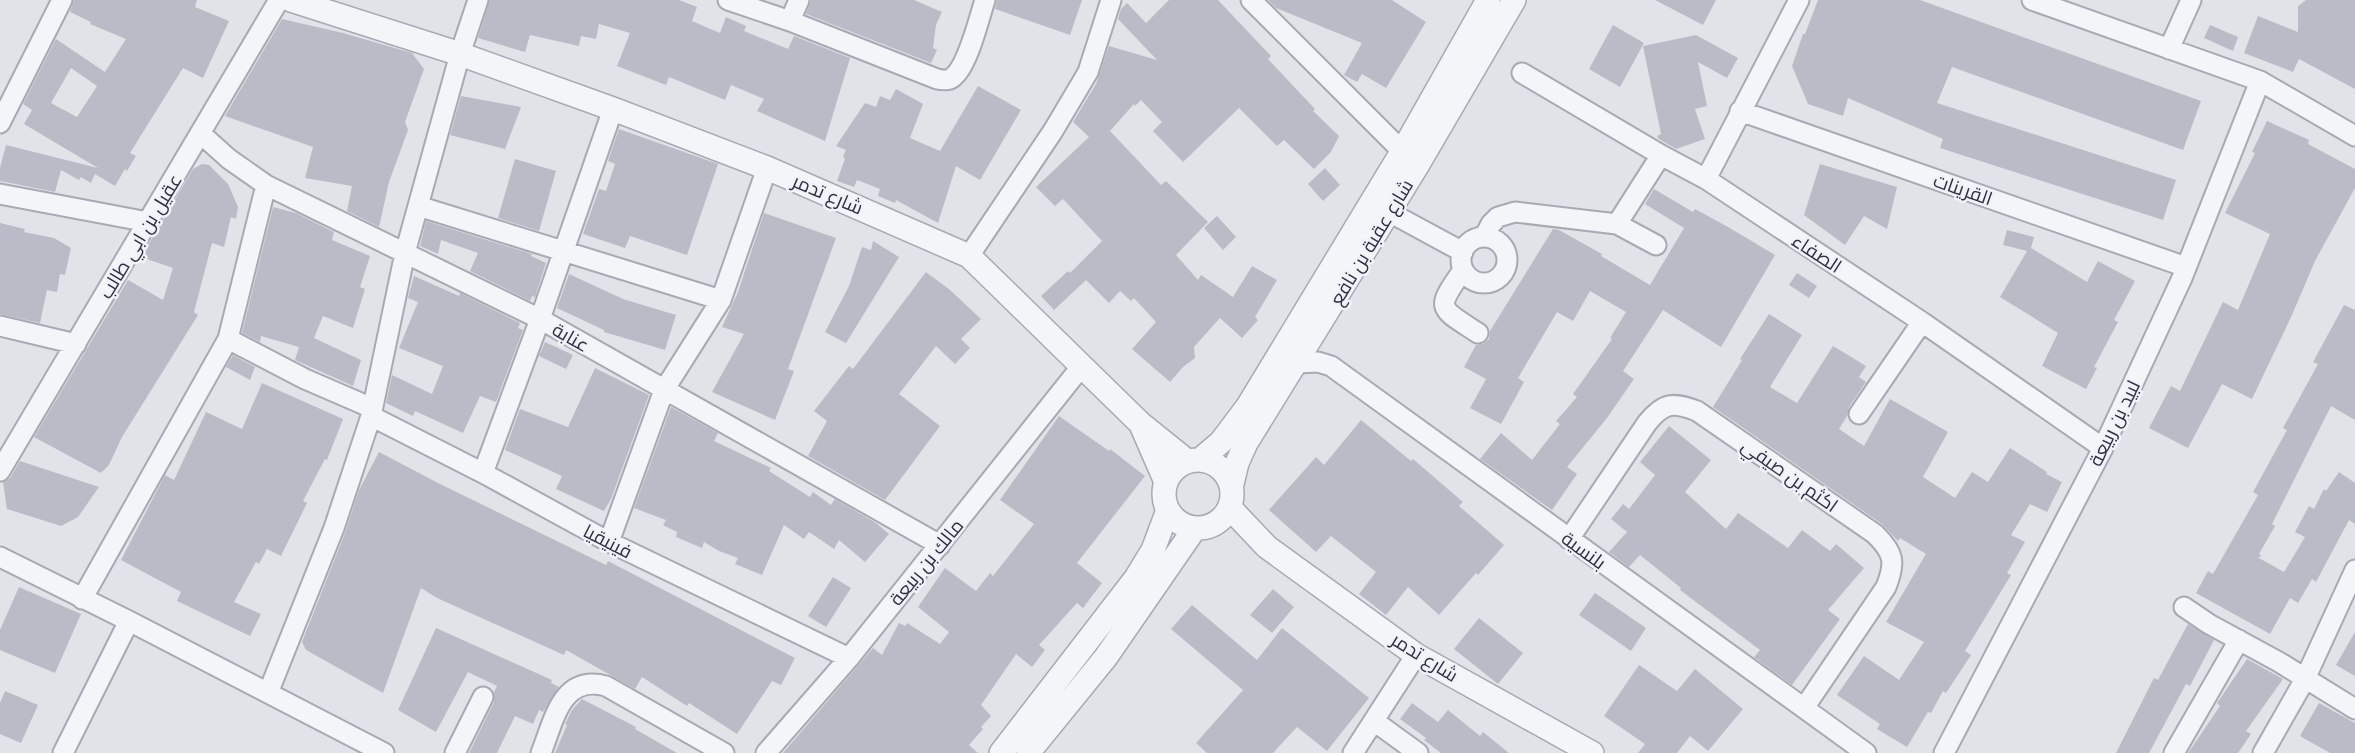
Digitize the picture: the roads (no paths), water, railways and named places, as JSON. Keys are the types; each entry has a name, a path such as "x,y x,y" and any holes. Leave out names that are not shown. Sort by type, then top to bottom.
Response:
{"street":[{"path":"0,123 62,0"},
{"name":"عقيل بن ابي طالب","path":"0,471 279,0"},
{"name":"شارع تدمر","path":"291,0 460,54 613,109 767,169 969,256 1141,424 1194,460"},
{"path":"268,693 334,528 372,412 405,253 460,54 478,0"},
{"path":"728,0 945,80 954,77 964,61 985,0"},
{"path":"790,21 799,0"},
{"path":"969,256 1053,131 1088,72 1111,0"},
{"path":"1251,0 1409,159"},
{"name":"شارع عقبة بن نافع","path":"1231,484 1246,443 1388,212 1409,159 1488,0"},
{"name":"شارع عقبة بن نافع","path":"1194,460 1221,442 1248,406 1514,0"},
{"path":"1706,179 1799,0"},
{"path":"2032,0 2260,81 2355,136"},
{"path":"2169,49 2191,0"},
{"name":"الصفاء","path":"1522,73 1706,179 1922,322 2104,448"},
{"name":"لبيد بن ربيعة","path":"1944,753 2104,448 2186,267 2260,81"},
{"path":"483,473 613,109"},
{"name":"القرينات","path":"1740,111 2186,267"},
{"name":"عنابة","path":"200,133 229,159 267,185 540,319 940,545"},
{"path":"1617,224 1661,155"},
{"path":"608,542 664,390 722,300 767,169"},
{"path":"82,599 228,339 267,185"},
{"path":"0,194 148,222"},
{"path":"418,206 722,300"},
{"path":"1388,212 1463,261 1470,279 1482,283 1494,281 1503,273 1507,262 1504,250 1496,241 1485,237 1469,243 1463,261 1444,299 1448,313 1478,333"},
{"path":"1485,237 1491,223 1498,217 1515,212 1617,224 1656,245"},
{"path":"1859,414 1922,322"},
{"path":"0,326 76,344"},
{"name":"فينيقيا","path":"228,339 372,412 608,542 849,658"},
{"name":"بلنسية","path":"1297,363 1318,362 1332,366 1866,753"},
{"name":"مالك بن ربيعة","path":"766,753 849,658 1081,367"},
{"name":"اكثم بن صيفي","path":"1569,539 1647,423 1656,412 1668,405 1682,405 1698,411 1875,534 1892,557 1892,571 1886,587 1804,708"},
{"name":"شارع تدمر","path":"1141,424 1166,482"},
{"path":"1028,753 1107,657 1213,520 1233,492 1227,474 1211,461 1194,460 1174,469 1166,482 1164,496 1174,519 1184,526 1213,520"},
{"path":"1001,753 1136,578 1153,550 1168,510"},
{"name":"شارع تدمر","path":"1213,520 1267,547 1416,655 1592,753"},
{"path":"0,557 384,753"},
{"path":"2273,750 2355,570"},
{"path":"2184,607 2355,709"},
{"path":"63,753 129,621"},
{"path":"2174,753 2239,640"},
{"path":"1353,753 1416,655"},
{"path":"541,753 568,692 580,685 593,683 606,686 724,753"},
{"path":"455,753 483,696"},
{"path":"1374,721 1418,753"}]}
